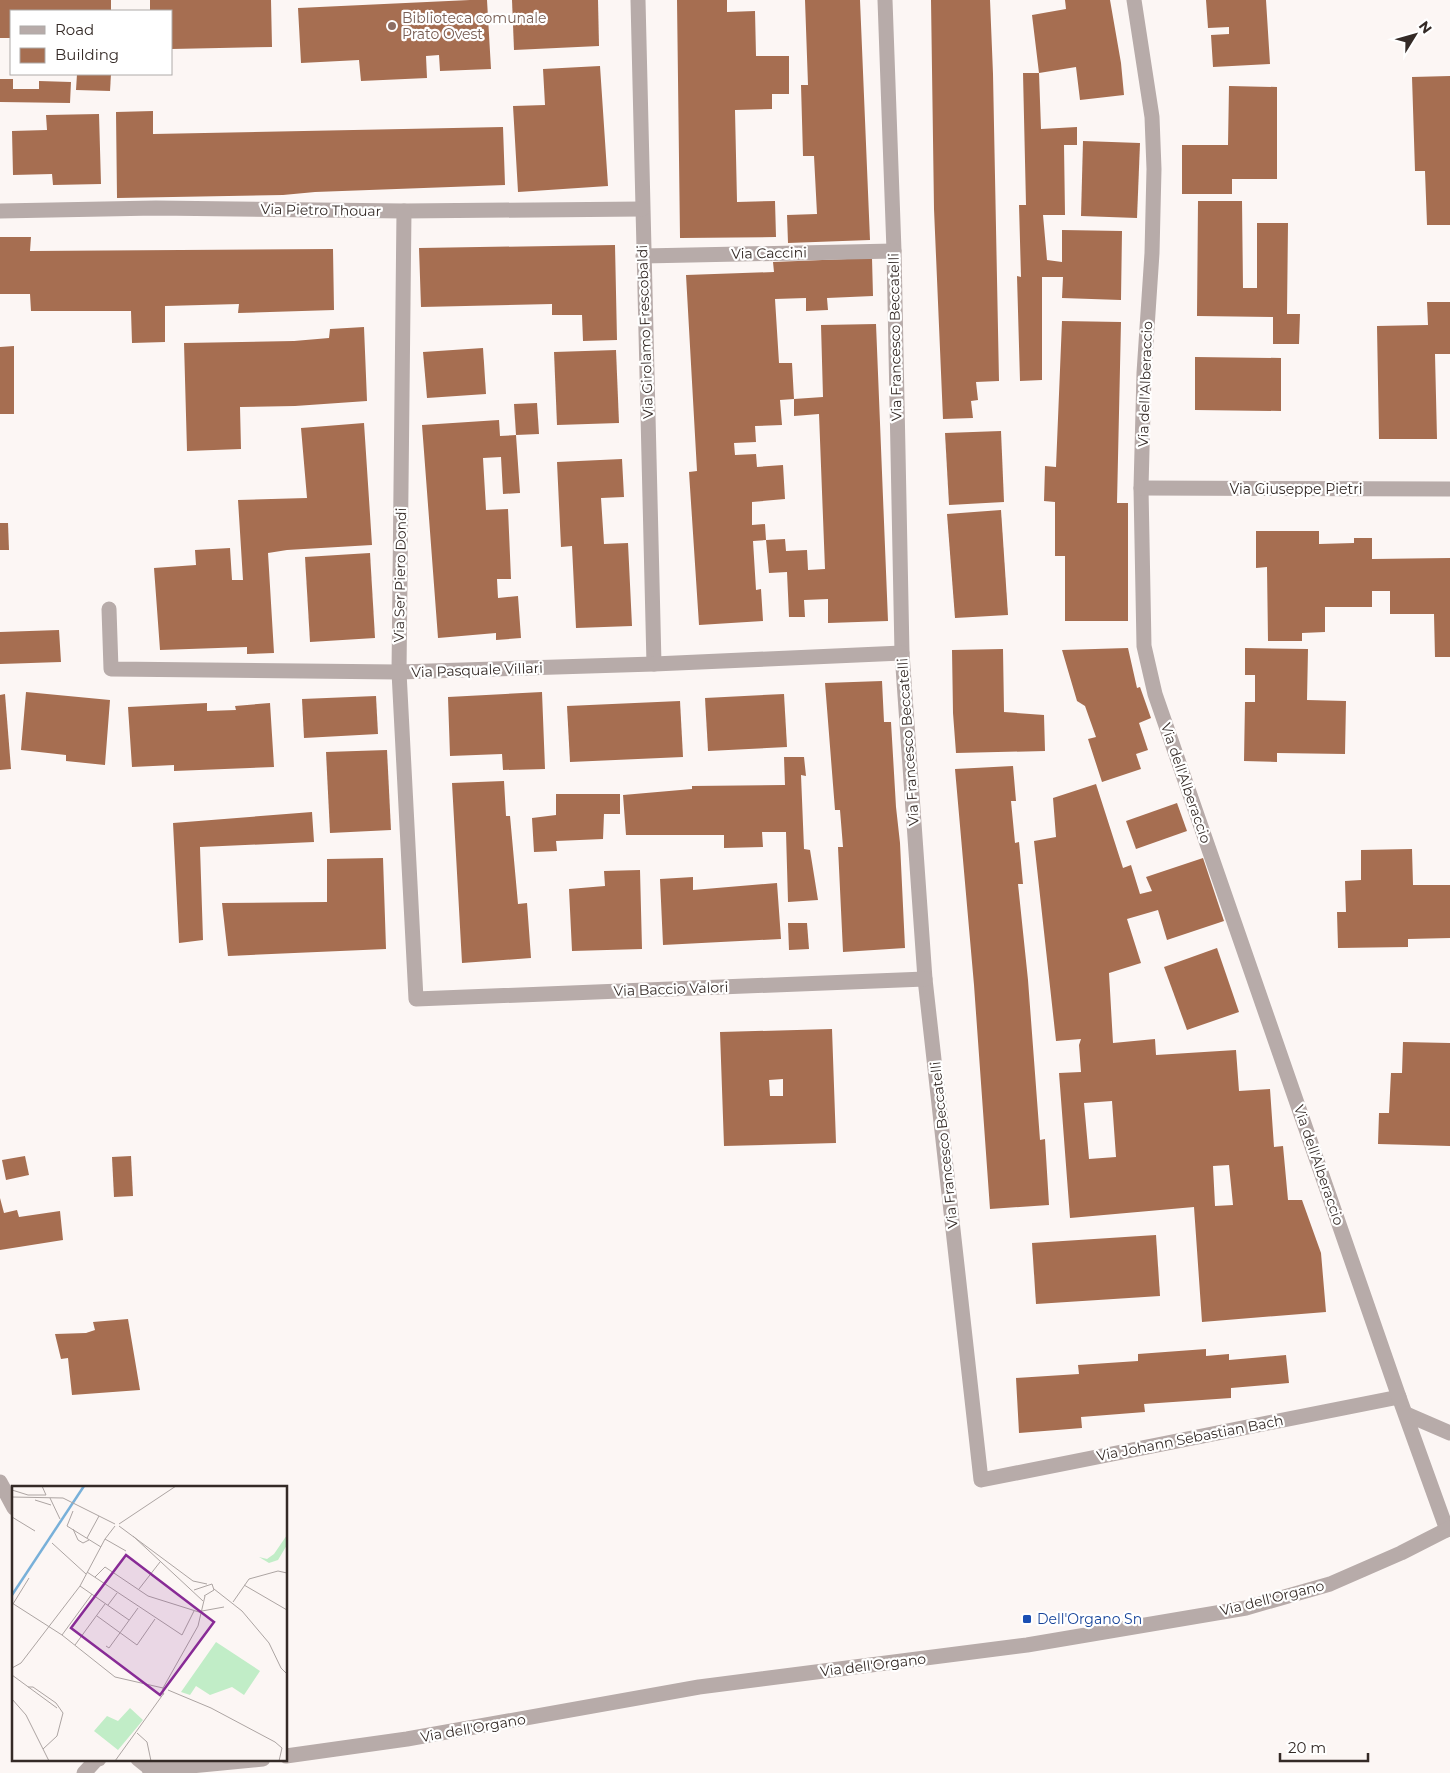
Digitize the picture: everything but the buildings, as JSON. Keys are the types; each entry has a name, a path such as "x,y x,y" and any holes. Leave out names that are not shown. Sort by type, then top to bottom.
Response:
{"street":[{"name":"Via Girolamo Frescobaldi","path":"638,0 654,664"},
{"name":"Via Francesco Beccatelli","path":"885,0 894,251 902,653 925,979 981,1480"},
{"name":"Via dell'Alberaccio","path":"1134,0 1152,117 1154,169 1152,253 1144,373 1142,488 1144,646 1155,694 1399,1397 1449,1529"},
{"name":"Via Pietro Thouar","path":"0,211 156,208 404,211 642,209"},
{"name":"Via Ser Piero Dondi","path":"404,211 399,672 416,999"},
{"name":"Via Caccini","path":"643,256 894,251"},
{"name":"Via Giuseppe Pietri","path":"1142,488 1450,489"},
{"name":"Via Pasquale Villari","path":"109,609 111,668 399,672 654,664 902,653"},
{"name":"Via Baccio Valori","path":"416,999 925,979"},
{"name":"Via Johann Sebastian Bach","path":"981,1480 1399,1397"},
{"path":"1406,1414 1450,1433"},
{"path":"0,1482 12,1504"},
{"name":"Via dell'Organo","path":"288,1756 417,1738 699,1687 1027,1645 1246,1608 1330,1584 1449,1529"},
{"path":"84,1773 96,1760"},
{"path":"139,1760 151,1772 258,1760"},
{"path":"220,1773 246,1762"}],"place":[{"name":"Biblioteca comunale Prato Ovest","path":"392,26"},
{"name":"Dell'Organo Sn","path":"1027,1619"}]}
